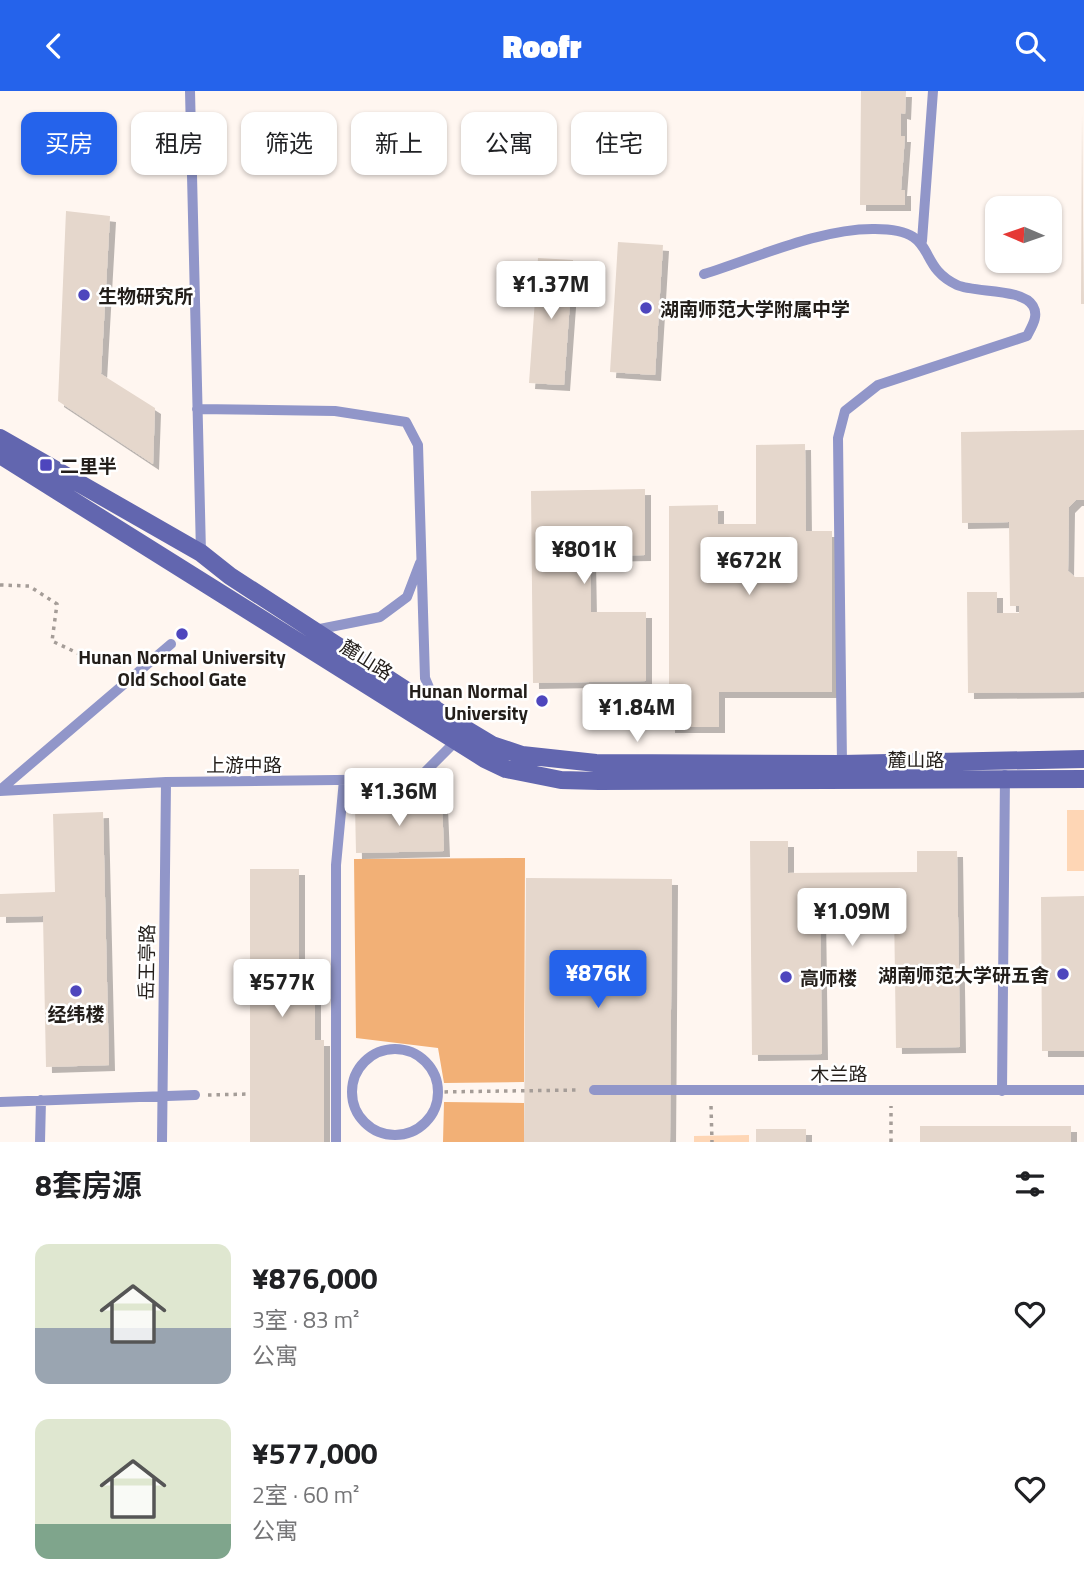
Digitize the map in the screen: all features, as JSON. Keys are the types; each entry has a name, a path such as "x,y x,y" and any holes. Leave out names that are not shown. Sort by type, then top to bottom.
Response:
{"main road":[{"name":"麓山路","path":"0,438 201,553 230,576 438,711 461,736 522,755 558,761 842,764 1084,759"},
{"name":"麓山路","path":"0,455 461,736 506,769 561,780 1084,779"}],"lane":[{"path":"190,91 201,553"},
{"path":"842,764 838,438 845,411 878,385 1027,336 1036,320 1033,306 1023,297 961,286 939,275 922,241 933,91"},
{"path":"704,274 841,231 902,231 922,241"},
{"path":"197,409 335,411 406,422 418,445 425,678 438,711"},
{"path":"315,630 380,617 407,597 422,557"},
{"path":"0,791 171,644"},
{"name":"上游中路","path":"0,791 166,782 418,779 461,736"},
{"path":"1002,1091 1005,760"},
{"path":"337,1142 337,865 344,780"},
{"name":"岳王亭路","path":"162,1142 166,782"},
{"path":"388,1049 403,1050 417,1055 428,1065 435,1077 436,1105 430,1118 408,1133 381,1133 359,1116 352,1091 355,1076 374,1054 388,1049"},
{"name":"木兰路","path":"594,1090 1084,1090"},
{"path":"336,1091 352,1091"},
{"path":"0,1102 195,1095"},
{"path":"40,1142 41,1100"}],"path":[{"path":"0,585 29,586 57,604 52,641 86,657 143,669"},
{"path":"436,1092 594,1090"},
{"path":"711,1090 712,1142"},
{"path":"891,1091 891,1142"},
{"path":"222,1094 250,1094"}],"shaded area":[{"path":"1067,810 1084,810 1084,871 1067,871"},
{"path":"525,858 524,1082 444,1083 438,1048 356,1038 354,859"},
{"path":"444,1102 524,1103 524,1142 443,1142"},
{"path":"749,1135 749,1142 694,1142 694,1136"}],"building":[{"path":"861,91 906,91 905,114 901,113 901,136 905,136 901,190 905,190 905,205 860,205"},
{"path":"1082,114 1084,304 1081,304"},
{"name":"生物研究所","path":"66,211 110,216 101,374 155,408 153,464 58,401"},
{"path":"618,242 663,245 655,375 610,372"},
{"path":"538,258 573,260 564,385 529,383"},
{"path":"1084,430 1084,500 1076,500 1069,507 1068,571 1075,577 1084,577 1084,692 968,693 967,592 997,592 997,613 1019,613 1019,606 1010,606 1009,522 962,523 961,432"},
{"path":"805,444 806,531 832,531 832,692 719,692 719,727 669,727 669,506 718,505 718,524 756,524 756,445"},
{"path":"645,489 645,555 590,556 591,612 646,612 646,681 533,683 531,491"},
{"path":"442,803 444,851 356,853 355,805"},
{"name":"经纬楼","path":"103,812 109,1065 46,1067 43,916 0,917 0,894 55,892 53,814"},
{"name":"高师楼","path":"750,841 788,841 788,873 917,872 917,851 957,851 960,1047 896,1048 894,907 820,908 822,1054 752,1055"},
{"path":"250,869 299,869 299,981 315,981 315,1040 324,1040 324,1142 250,1142"},
{"path":"526,878 672,879 670,1142 524,1142"},
{"name":"湖南师范大学研五舍","path":"1084,896 1084,1051 1042,1051 1041,897"},
{"path":"920,1126 1071,1126 1071,1142 920,1142"},
{"path":"756,1129 806,1129 806,1142 756,1142"}],"place":[{"name":"生物研究所","path":"84,295"},
{"name":"湖南师范大学附属中学","path":"646,308"},
{"name":"二里半","path":"46,465"},
{"name":"Hunan Normal University Old School Gate","path":"182,634"},
{"name":"Hunan Normal University","path":"542,701"},
{"name":"湖南师范大学研五舍","path":"1063,974"},
{"name":"高师楼","path":"786,977"},
{"name":"经纬楼","path":"76,991"}]}
